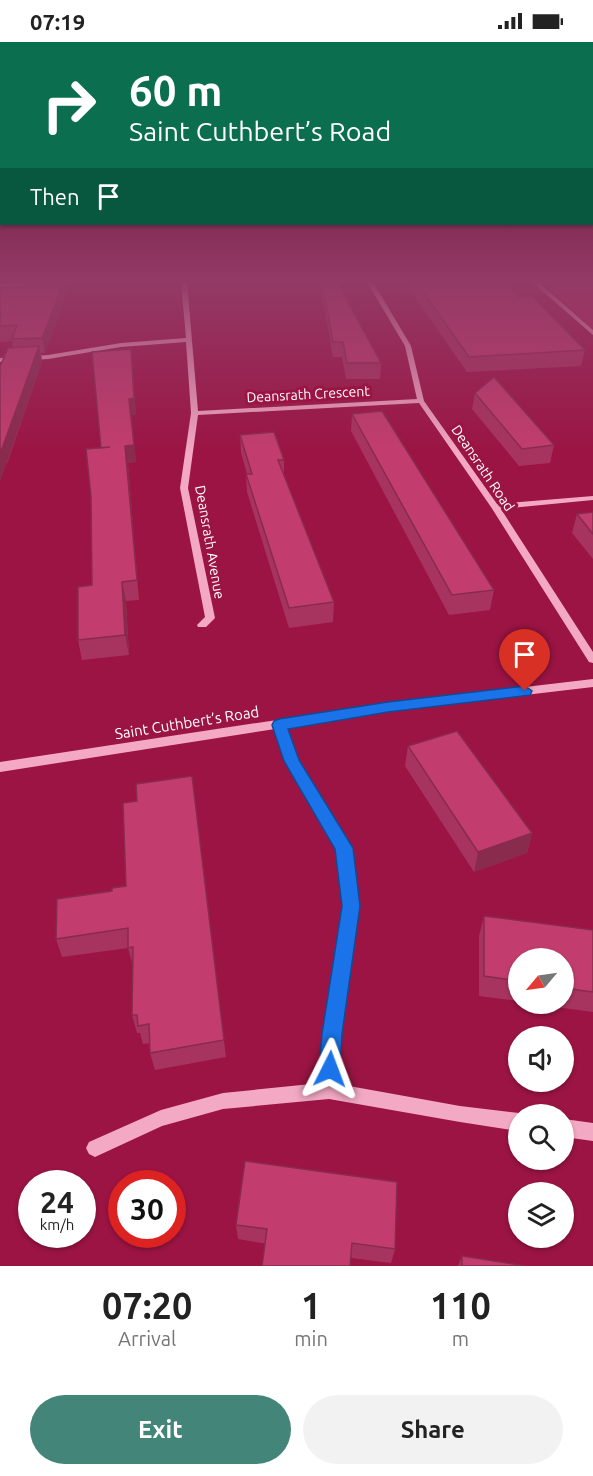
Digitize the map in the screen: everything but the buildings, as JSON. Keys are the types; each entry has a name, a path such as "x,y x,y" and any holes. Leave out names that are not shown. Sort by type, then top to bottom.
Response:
{"street":[{"name":"Deansrath Road","path":"404,339 408,346 421,401 495,507 593,660"},
{"path":"0,360 48,357 120,345 189,340"},
{"name":"Deansrath Avenue","path":"189,340 195,413 184,488 210,618 202,625"},
{"name":"Deansrath Crescent","path":"195,413 421,401"},
{"path":"495,507 593,498"},
{"name":"Saint Cuthbert’s Road","path":"0,767 388,707 593,683"},
{"path":"279,725 292,761 344,848 351,906 332,1034 329,1091"},
{"path":"95,1148 161,1118 223,1101 329,1091 508,1120"},
{"path":"574,1129 593,1132"}],"route":[{"path":"330,1069 330,1047 351,906 344,848 292,761 279,725 388,707 525,691"}]}
